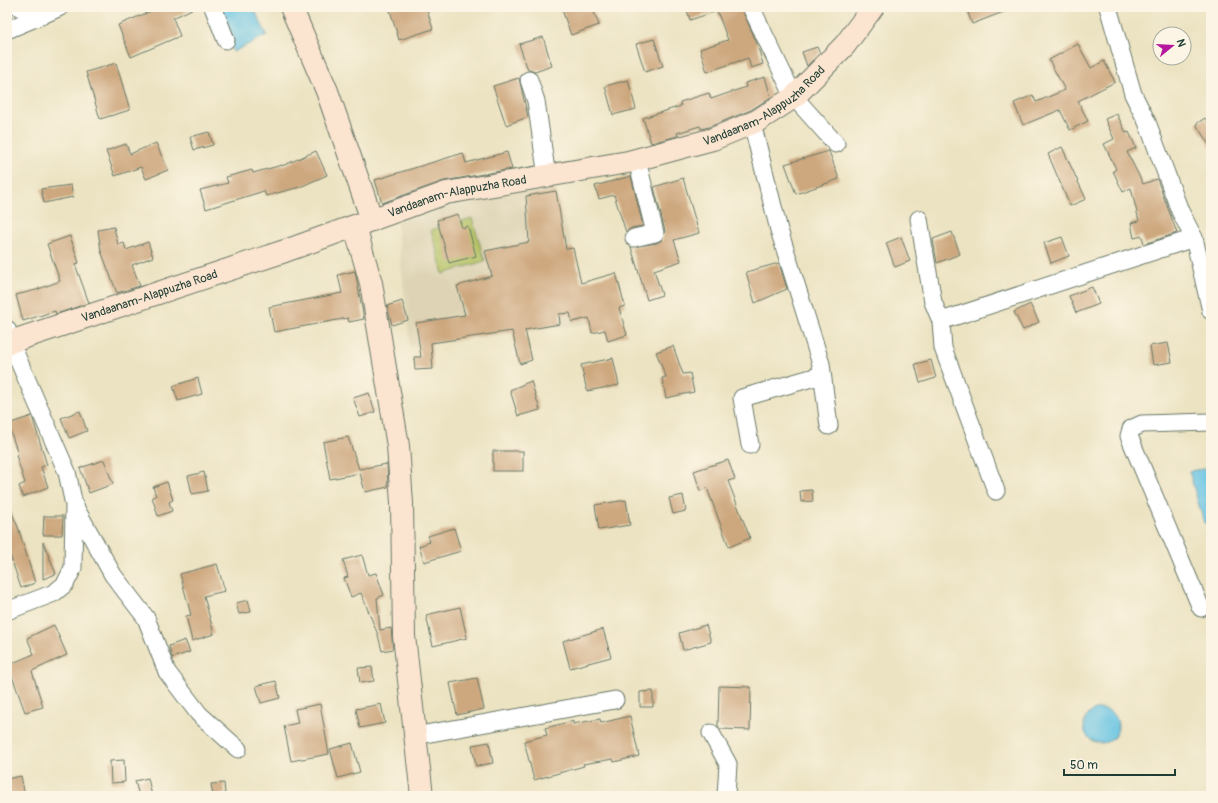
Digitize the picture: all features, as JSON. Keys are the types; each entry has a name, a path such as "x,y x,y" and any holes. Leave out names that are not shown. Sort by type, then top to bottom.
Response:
{"main road":[{"path":"292,7 328,91 364,224 371,284 398,446 402,503 404,636 414,736 422,796"},
{"name":"Vandaanam-Alappuzha Road","path":"8,338 364,224 446,193 547,177 637,160 713,139 752,123 794,97 845,45 872,7"}],"street":[{"path":"19,7 38,17"},
{"path":"7,30 60,7"},
{"path":"213,7 226,40"},
{"path":"751,7 794,97 836,144"},
{"path":"1108,7 1133,94 1147,122 1180,211 1194,238 1210,303"},
{"path":"530,80 536,100 547,177"},
{"path":"752,123 780,230 821,364 829,426"},
{"path":"634,238 655,233 637,160"},
{"path":"919,220 933,302 941,321 943,348 996,491"},
{"path":"941,321 1194,238"},
{"path":"7,611 54,593 65,584 71,576 73,568 74,505 67,472 8,338"},
{"path":"750,444 742,398 822,375"},
{"path":"1201,608 1129,436 1131,429 1142,424 1211,422"},
{"path":"74,505 113,575 146,618 167,672 200,714 238,749"},
{"path":"414,736 615,700"},
{"path":"711,733 728,764 726,796"}],"shaded area":[{"path":"549,182 553,185 569,235 593,323 410,347 396,216"}],"green space":[{"path":"472,218 485,261 443,274 431,230"}],"water":[{"path":"212,7 253,7 267,35 233,52"},
{"path":"1211,468 1211,522 1204,523 1189,471"},
{"path":"1101,709 1107,710 1113,714 1117,720 1117,732 1113,738 1107,742 1101,743 1095,742 1089,738 1085,732 1084,726 1085,720 1089,714 1095,710"}],"building":[{"path":"161,7 196,7 173,18 180,36 131,57 118,25"},
{"path":"389,7 426,7 433,29 399,40"},
{"path":"561,7 592,7 599,25 571,35"},
{"path":"686,7 741,7 756,41 763,64 751,68 748,58 707,72 700,49 728,40 717,11 690,20"},
{"path":"966,7 1014,7 1014,8 972,24"},
{"path":"543,37 552,66 535,72 528,70 519,44"},
{"path":"654,39 663,66 645,72 636,44"},
{"path":"1078,44 1091,68 1104,61 1115,82 1078,101 1088,121 1070,130 1060,110 1023,125 1014,103 1033,95 1036,102 1065,90 1049,60"},
{"path":"817,47 820,53 807,66 802,52"},
{"path":"116,63 130,110 100,119 86,72"},
{"path":"765,77 771,97 751,110 709,127 701,129 700,126 677,133 678,136 651,143 643,118 681,106 680,102 709,93 711,99 746,87 745,83"},
{"path":"519,78 528,117 506,125 493,86"},
{"path":"628,80 636,109 613,115 605,86"},
{"path":"1117,114 1126,133 1129,132 1136,148 1127,152 1143,184 1157,179 1177,233 1144,244 1142,236 1134,238 1131,223 1139,221 1131,188 1123,192 1113,171 1116,169 1104,144 1114,139 1105,119"},
{"path":"1205,118 1211,127 1211,148 1196,124"},
{"path":"209,132 213,145 194,150 190,137"},
{"path":"156,143 168,170 146,179 141,167 115,176 106,151 126,144 130,154"},
{"path":"1062,147 1086,199 1070,206 1048,154"},
{"path":"316,151 327,175 300,187 266,196 264,191 206,209 200,190 228,183 226,177 252,170 253,173 282,166"},
{"path":"829,151 839,179 796,194 785,164"},
{"path":"507,152 512,169 444,181 382,203 375,180 463,153 466,163"},
{"path":"631,176 643,226 631,228 626,232 614,195 599,199 595,186"},
{"path":"683,178 699,233 674,240 681,261 654,270 662,295 647,300 631,247 657,243 662,240 665,231 654,187"},
{"path":"71,185 73,197 44,203 41,189"},
{"path":"556,191 566,249 573,248 581,283 616,273 625,306 619,308 627,335 608,341 605,330 592,333 589,318 572,322 570,313 559,314 560,324 525,330 532,360 520,364 512,331 431,343 433,369 415,370 414,357 421,357 416,323 465,315 457,286 492,276 485,251 529,242 526,196"},
{"path":"458,214 462,228 468,226 476,256 449,263 437,220"},
{"path":"114,227 118,245 124,243 126,250 148,242 153,257 132,265 140,286 117,293 101,251 98,230"},
{"path":"952,232 960,254 937,263 933,239"},
{"path":"70,236 79,263 75,264 89,303 56,314 55,311 23,321 16,295 36,290 60,281 47,244"},
{"path":"901,237 910,261 895,267 886,243"},
{"path":"1062,237 1069,256 1051,263 1044,243"},
{"path":"779,263 787,289 755,303 746,272"},
{"path":"355,271 364,319 349,322 348,318 274,332 269,307 342,293 338,275"},
{"path":"1092,287 1099,304 1076,313 1069,296"},
{"path":"402,301 408,320 392,325 387,306"},
{"path":"1030,304 1039,322 1023,330 1014,312"},
{"path":"1168,343 1172,362 1153,365 1150,346"},
{"path":"673,346 683,374 690,373 694,392 666,398 662,378 666,377 656,352"},
{"path":"613,358 619,385 587,391 581,365"},
{"path":"931,360 936,378 920,383 915,364"},
{"path":"198,378 202,394 178,401 173,386"},
{"path":"531,381 540,410 518,416 510,390"},
{"path":"369,393 375,412 360,417 353,398"},
{"path":"80,411 87,431 69,438 61,418"},
{"path":"32,416 47,465 41,467 48,487 23,497 19,486 25,483 16,455 18,454 8,424"},
{"path":"348,437 359,469 387,464 388,487 365,492 360,473 330,479 323,442"},
{"path":"493,451 523,451 523,471 493,471"},
{"path":"104,460 113,484 89,493 80,468"},
{"path":"728,460 735,479 728,481 750,538 729,547 707,488 700,491 694,471"},
{"path":"204,472 208,491 192,494 188,476"},
{"path":"167,482 173,500 169,502 172,511 158,516 152,497 156,496 153,487"},
{"path":"812,490 813,501 801,502 800,491"},
{"path":"683,495 686,511 673,514 669,498"},
{"path":"626,500 630,525 599,530 595,505"},
{"path":"7,502 18,527 35,583 21,588 7,546"},
{"path":"44,516 63,516 62,535 43,535"},
{"path":"454,528 461,551 424,562 419,546 430,542 428,536"},
{"path":"43,542 56,574 43,579"},
{"path":"362,555 368,575 376,573 384,595 377,598 380,630 391,628 393,649 382,651 378,635 361,593 351,597 344,578 348,577 343,560"},
{"path":"217,564 225,591 204,596 214,634 192,641 186,616 191,615 180,574"},
{"path":"248,600 251,612 239,614 236,603"},
{"path":"460,607 467,638 433,646 426,615"},
{"path":"54,625 67,655 32,671 43,707 25,712 8,665 34,654 27,638"},
{"path":"706,625 711,642 683,650 679,633"},
{"path":"603,629 611,657 570,668 563,641"},
{"path":"185,640 190,652 172,658 169,646"},
{"path":"372,667 374,681 360,683 358,668"},
{"path":"477,678 484,709 457,715 450,683"},
{"path":"276,681 280,698 261,703 256,686"},
{"path":"719,686 751,687 750,730 720,729 718,726"},
{"path":"653,691 653,707 640,707 640,692"},
{"path":"320,704 329,754 291,761 284,726 298,723 295,709"},
{"path":"381,704 385,723 360,728 356,709"},
{"path":"630,716 639,756 614,762 613,759 583,764 584,766 534,780 524,741 547,735 545,728 573,721 573,724 600,719 601,723"},
{"path":"489,742 493,763 476,766 472,745"},
{"path":"352,743 360,772 338,778 330,749"},
{"path":"124,760 125,782 111,783 110,761"},
{"path":"21,776 25,796 7,796 7,779"},
{"path":"148,778 152,796 139,796 135,781"},
{"path":"224,783 225,794 213,796 211,784"}]}
